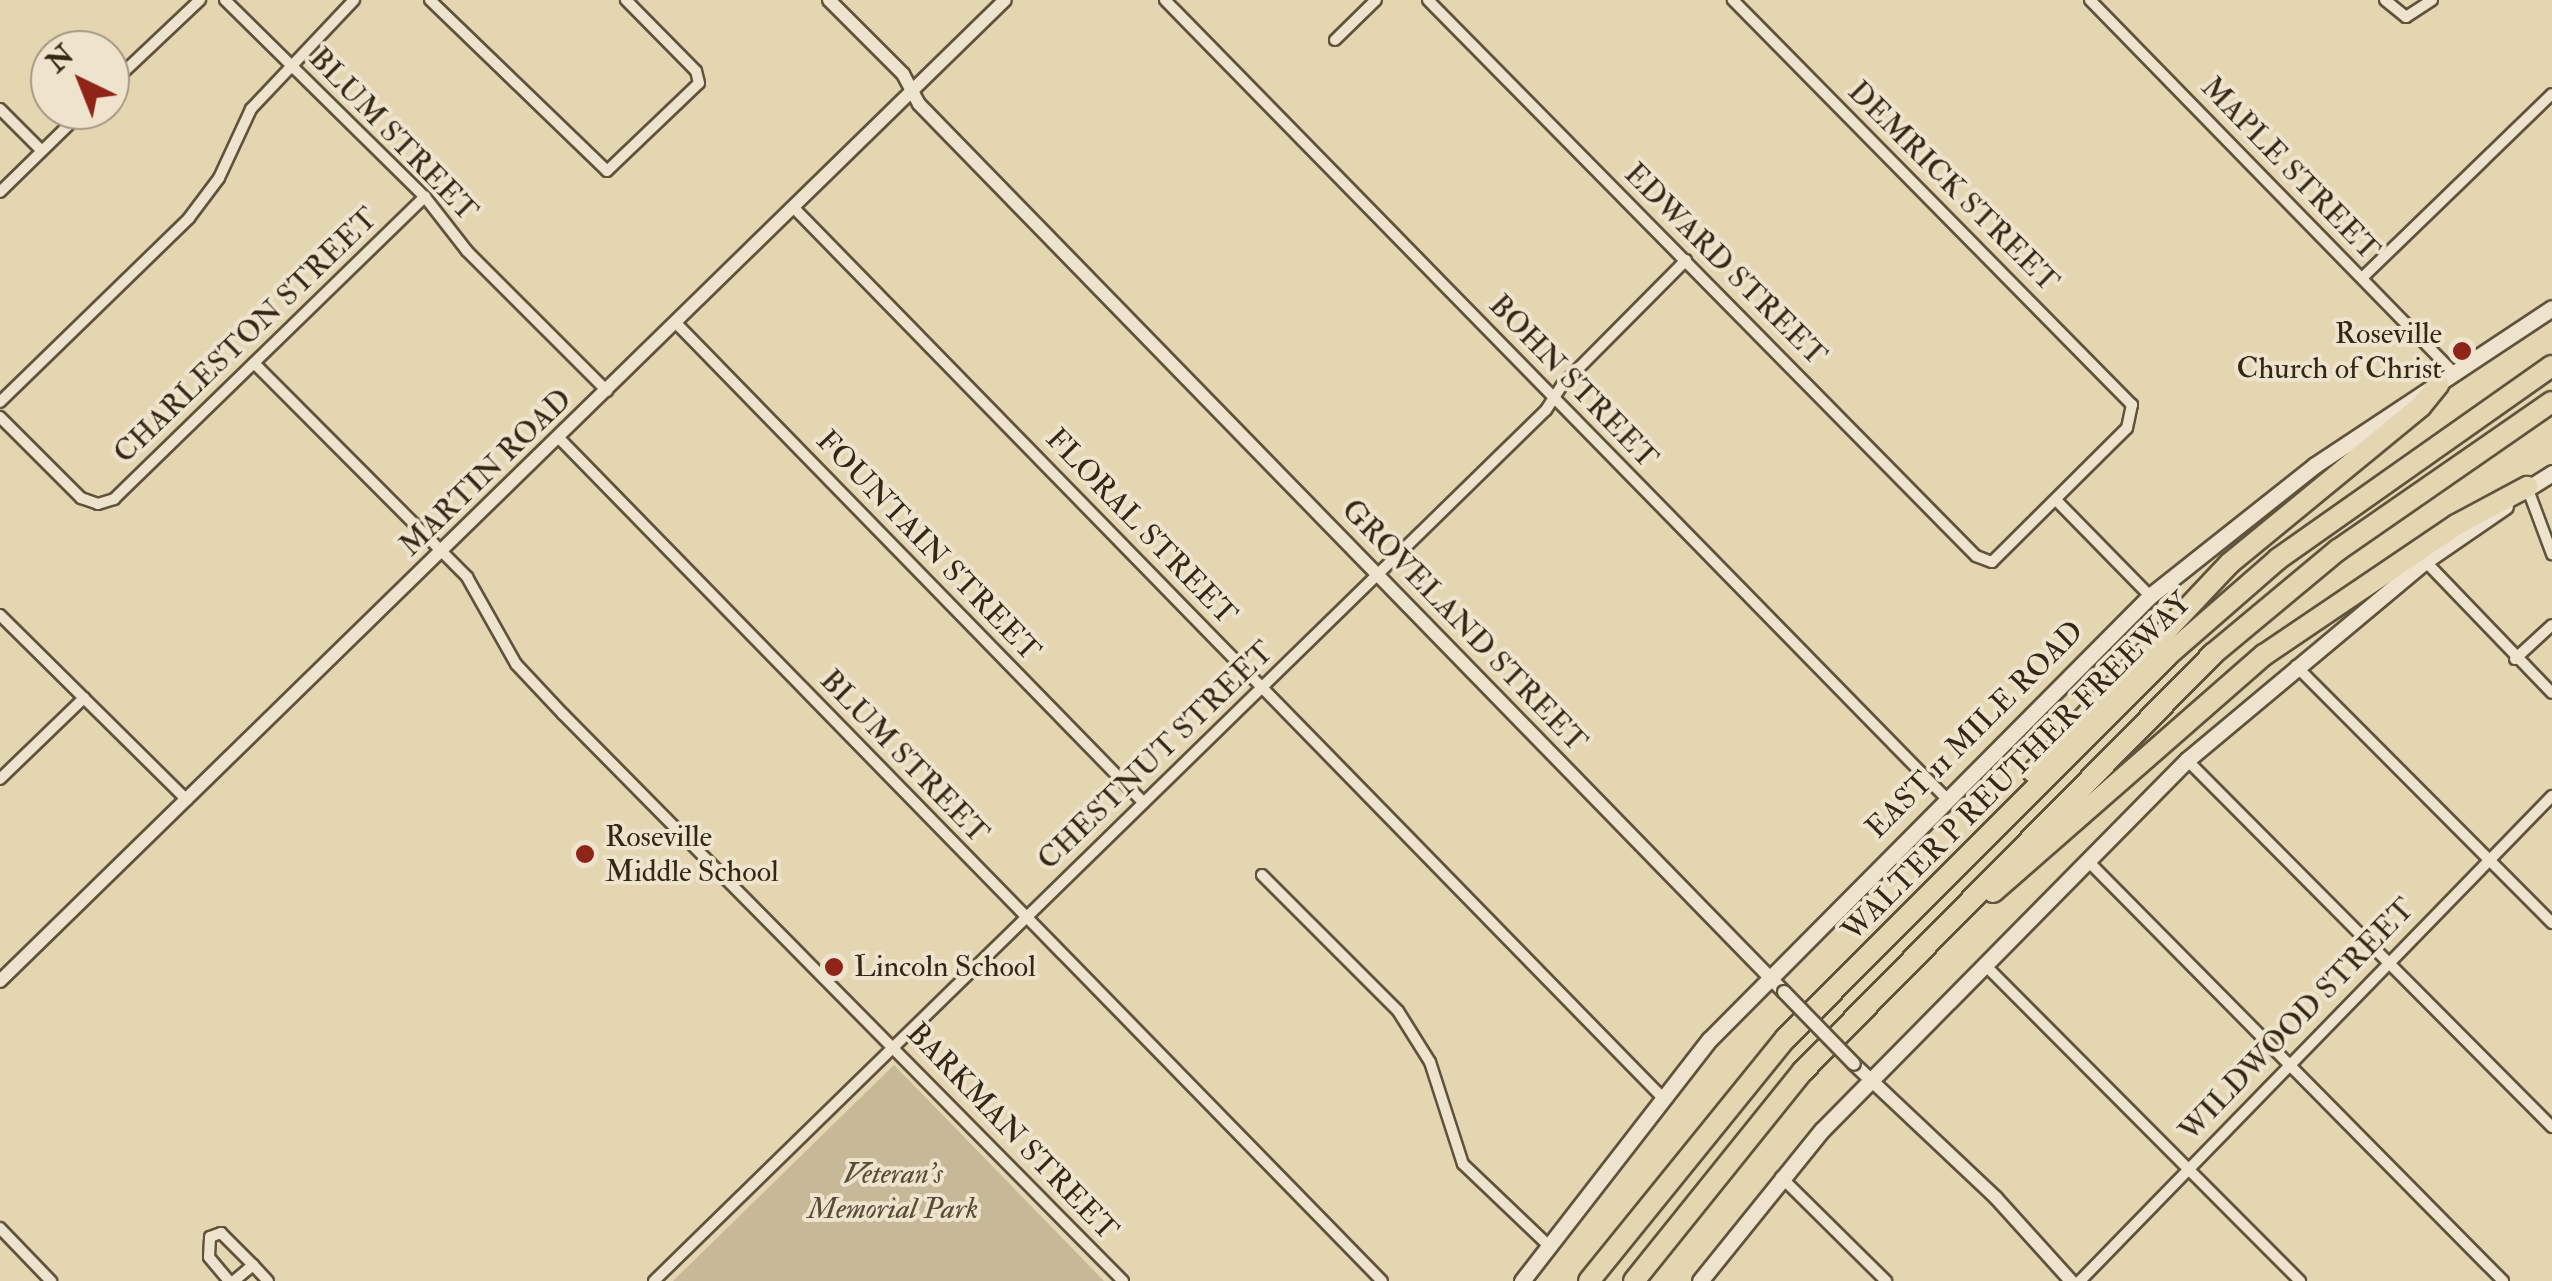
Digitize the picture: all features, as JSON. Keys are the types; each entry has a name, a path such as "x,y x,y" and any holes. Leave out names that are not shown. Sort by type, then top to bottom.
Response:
{"highway":[{"name":"WALTER P REUTHER FREEWAY","path":"1589,1281 1737,1092 2226,601 2336,516 2552,366"},
{"path":"1959,865 2011,797 2230,563 2421,406 2447,378"},
{"name":"WALTER P REUTHER FREEWAY","path":"1634,1281 1752,1128 1853,1018 2242,628 2338,550 2552,402"},
{"path":"1853,1018 1891,994 1997,888 2264,655 2456,525 2527,488"}],"main road":[{"name":"EAST 11 MILE ROAD","path":"1522,1281 1661,1096 1769,976 2150,596 2264,502 2552,308"},
{"path":"1700,1281 1781,1177 1870,1080 2186,760 2425,562 2552,472"}],"street":[{"path":"130,66 200,0"},
{"name":"BLUM STREET","path":"225,0 425,197 467,251 606,391"},
{"path":"0,402 189,218 219,178 251,109 290,63 354,0"},
{"path":"430,0 597,167 618,167 700,80 626,0"},
{"name":"GROVELAND STREET","path":"829,0 915,91 920,104 1854,1064 1996,1198 2071,1281"},
{"name":"MARTIN ROAD","path":"0,981 1005,0"},
{"name":"BOHN STREET","path":"1165,0 1946,798"},
{"path":"1335,40 1376,0"},
{"name":"EDWARD STREET","path":"1428,0 1986,563 2056,500"},
{"name":"DEMRICK STREET","path":"1733,0 2134,412 2127,428 2056,500"},
{"name":"MAPLE STREET","path":"2090,0 2362,278 2447,378"},
{"path":"2385,0 2406,17 2432,0"},
{"path":"2362,278 2552,94"},
{"path":"0,110 42,151"},
{"path":"0,192 64,130"},
{"name":"CHARLESTON STREET","path":"0,417 81,498 98,504 114,499 425,197"},
{"name":"FLORAL STREET","path":"795,209 1661,1096"},
{"name":"CHESTNUT STREET","path":"654,1281 1378,574 1686,260"},
{"name":"FOUNTAIN STREET","path":"676,323 1144,803"},
{"name":"BARKMAN STREET","path":"254,363 467,577 516,664 1123,1281"},
{"name":"BLUM STREET","path":"559,438 1382,1281"},
{"path":"2527,488 2552,554"},
{"path":"2056,500 2150,596"},
{"path":"2425,562 2552,693"},
{"path":"0,615 187,800"},
{"path":"2515,659 2552,625"},
{"path":"2296,666 2552,923"},
{"path":"0,779 84,698"},
{"path":"2186,760 2552,1127"},
{"name":"WILDWOOD STREET","path":"2080,1281 2552,796"},
{"path":"2087,860 2503,1281"},
{"path":"1262,875 1398,1010 1430,1062 1463,1164 1549,1246"},
{"path":"1984,964 2300,1281"},
{"path":"1781,1177 1886,1281"},
{"path":"0,1228 51,1281"},
{"path":"252,1264 232,1281 208,1257 210,1236 221,1233 252,1264 268,1281"}],"green space":[{"name":"Veteran's Memorial Park","path":"894,1065 1104,1281 673,1281"}],"place":[{"name":"Roseville Church of Christ","path":"2462,351"},
{"name":"Roseville Middle School","path":"585,854"},
{"name":"Lincoln School","path":"834,967"}]}
